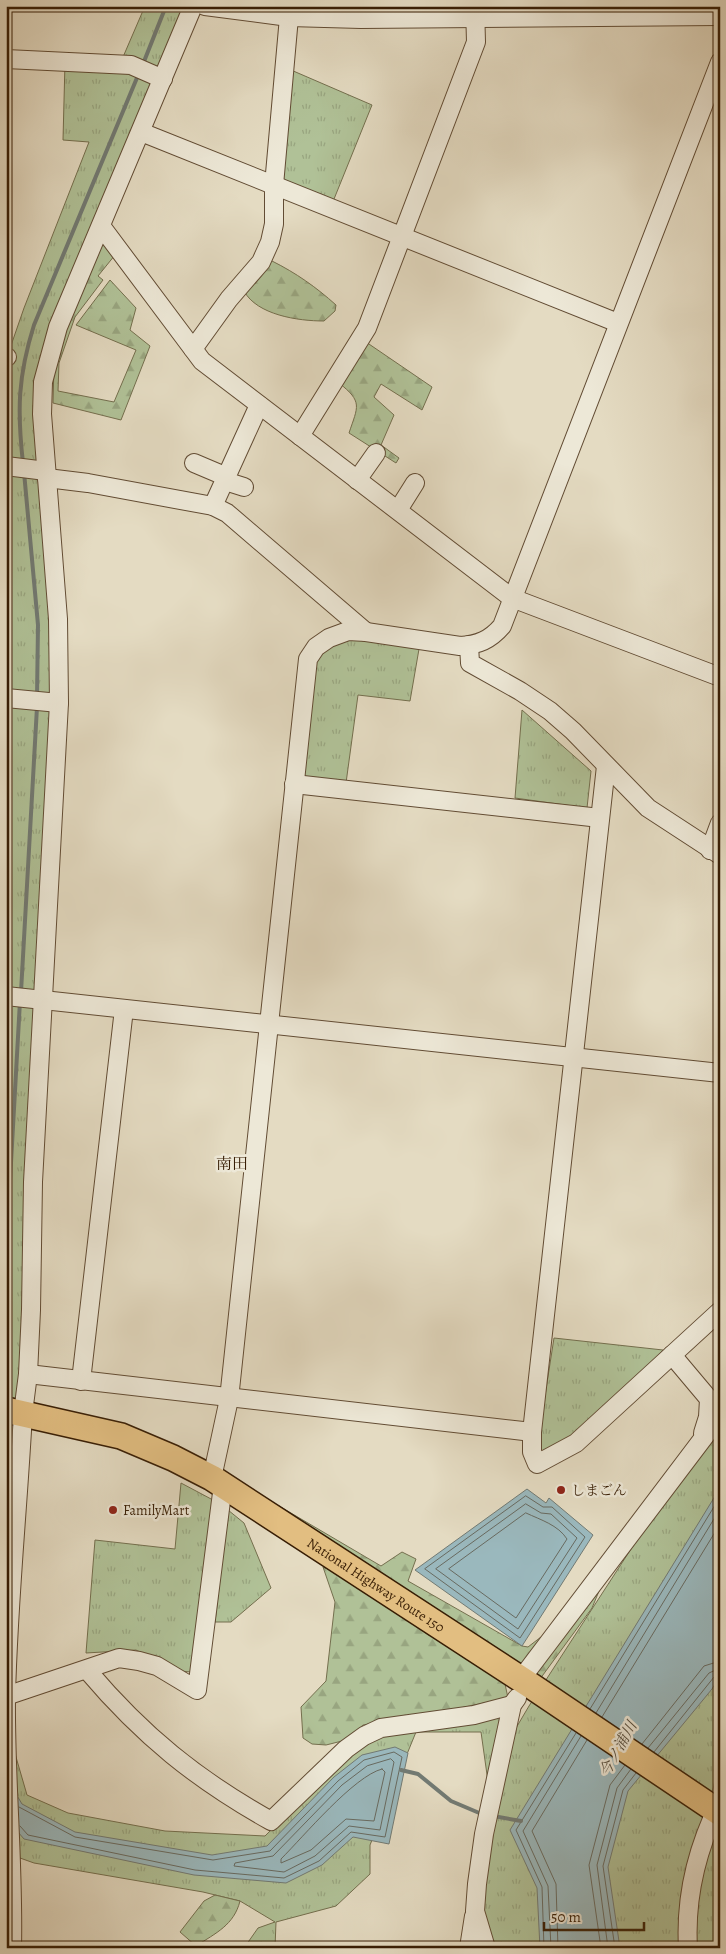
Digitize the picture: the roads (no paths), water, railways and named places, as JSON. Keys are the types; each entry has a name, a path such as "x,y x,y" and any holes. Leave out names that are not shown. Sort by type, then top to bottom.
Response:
{"highway":[{"name":"National Highway Route 150","path":"15,1412 121,1436 172,1458 218,1481 714,1806"}],"street":[{"path":"12,1948 6,1696 15,1412 28,1374 33,1182 43,1001 58,619 46,475 43,382 58,327 141,132 159,77 193,6"},
{"path":"205,6 289,17 475,13 720,16"},
{"path":"300,436 367,328 476,42 475,13"},
{"path":"193,349 229,299 261,262 270,242 274,224 274,186 289,17"},
{"path":"6,59 131,64 159,77"},
{"path":"6,1696 119,1658 139,1660 157,1666 198,1690 218,1481 229,1399 308,659 316,647 330,638 348,631 469,645 493,637 502,626 720,62"},
{"path":"141,132 618,323"},
{"path":"101,226 202,361 512,598 720,677"},
{"path":"213,506 260,405"},
{"path":"357,480 376,453"},
{"path":"194,463 244,487"},
{"path":"9,466 46,475 213,506 227,513 366,632"},
{"path":"398,510 415,483"},
{"path":"469,645 470,663 520,691 550,711 573,731 648,808 715,852 720,823"},
{"path":"14,698 54,702"},
{"path":"606,766 532,1432 532,1452 537,1464 576,1443 720,1311"},
{"path":"294,784 600,818"},
{"path":"6,996 720,1073"},
{"path":"80,1381 124,1009"},
{"path":"672,1355 709,1399 708,1417 701,1441"},
{"path":"28,1374 229,1399 532,1432"},
{"path":"470,1948 484,1834 512,1705 720,1416"},
{"path":"87,1670 120,1709 165,1751 222,1793 271,1821 346,1749 364,1736 381,1728 474,1716 512,1705"},
{"path":"688,1948 687,1923 692,1880 698,1854 714,1806"},
{"path":"475,1911 486,1948"}],"water":[{"name":"今ノ浦川","path":"720,1488 720,1676 712,1689 628,1791 608,1867 620,1948 540,1948 537,1888 510,1830"},
{"path":"527,1489 546,1503 549,1498 593,1535 522,1646 415,1570"},
{"path":"395,1747 408,1753 389,1844 353,1837 322,1865 286,1883 194,1875 24,1839 6,1818 6,1777 22,1804 75,1832 212,1855 267,1846 334,1777 362,1755"}],"waterway":[{"path":"143,64 166,6"},
{"path":"23,463 20,393 25,361 34,325 139,73"},
{"path":"24,472 38,625 37,697"},
{"path":"21,992 37,707"},
{"path":"6,1252 20,1001"},
{"path":"401,1770 418,1774 451,1801 484,1815"},
{"path":"493,1816 521,1821"}],"place":[{"name":"しまごん","path":"561,1490"},
{"name":"FamilyMart","path":"113,1510"}],"district":[{"name":"南田","path":"232,1163"}]}
